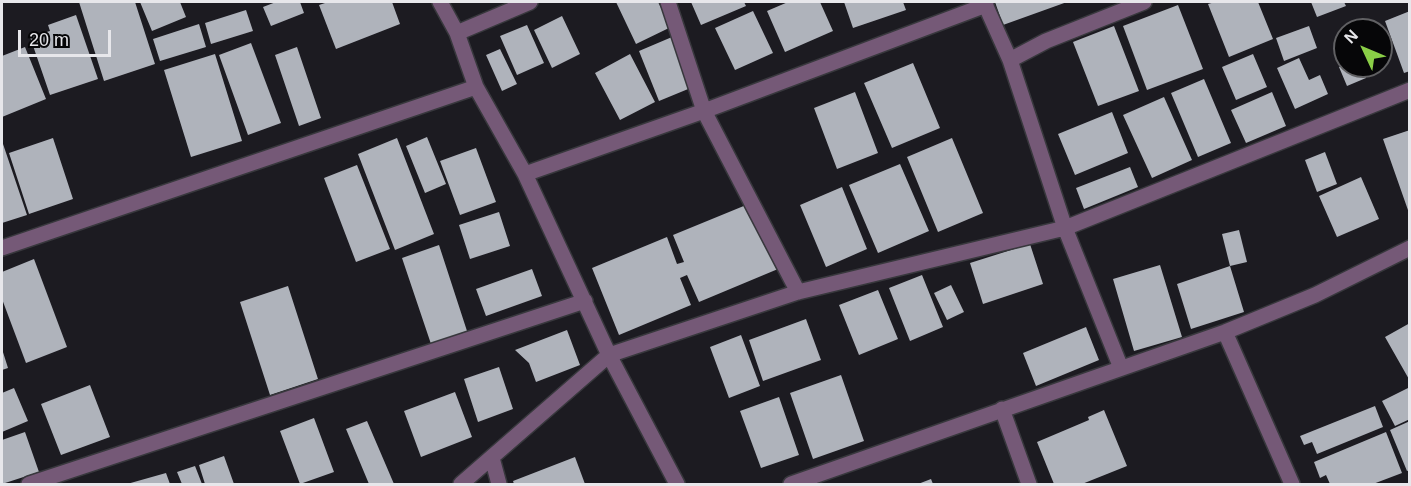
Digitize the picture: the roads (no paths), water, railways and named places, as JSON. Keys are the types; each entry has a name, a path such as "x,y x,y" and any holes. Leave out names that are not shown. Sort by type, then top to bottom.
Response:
{"street":[{"path":"440,2 457,33 476,87 525,174 609,355 677,484"},
{"path":"457,33 530,2"},
{"path":"668,2 704,111 798,292"},
{"path":"1010,60 1046,41 1144,2"},
{"path":"525,174 704,111 985,3 1010,60 1065,228 1121,368"},
{"path":"2,248 476,87"},
{"path":"462,484 609,355 798,292 1065,228 1410,90"},
{"path":"791,484 1225,332 1315,295 1410,248"},
{"path":"29,484 585,301"},
{"path":"1225,332 1292,484"},
{"path":"1002,409 1029,484"},
{"path":"492,458 500,484"}]}
